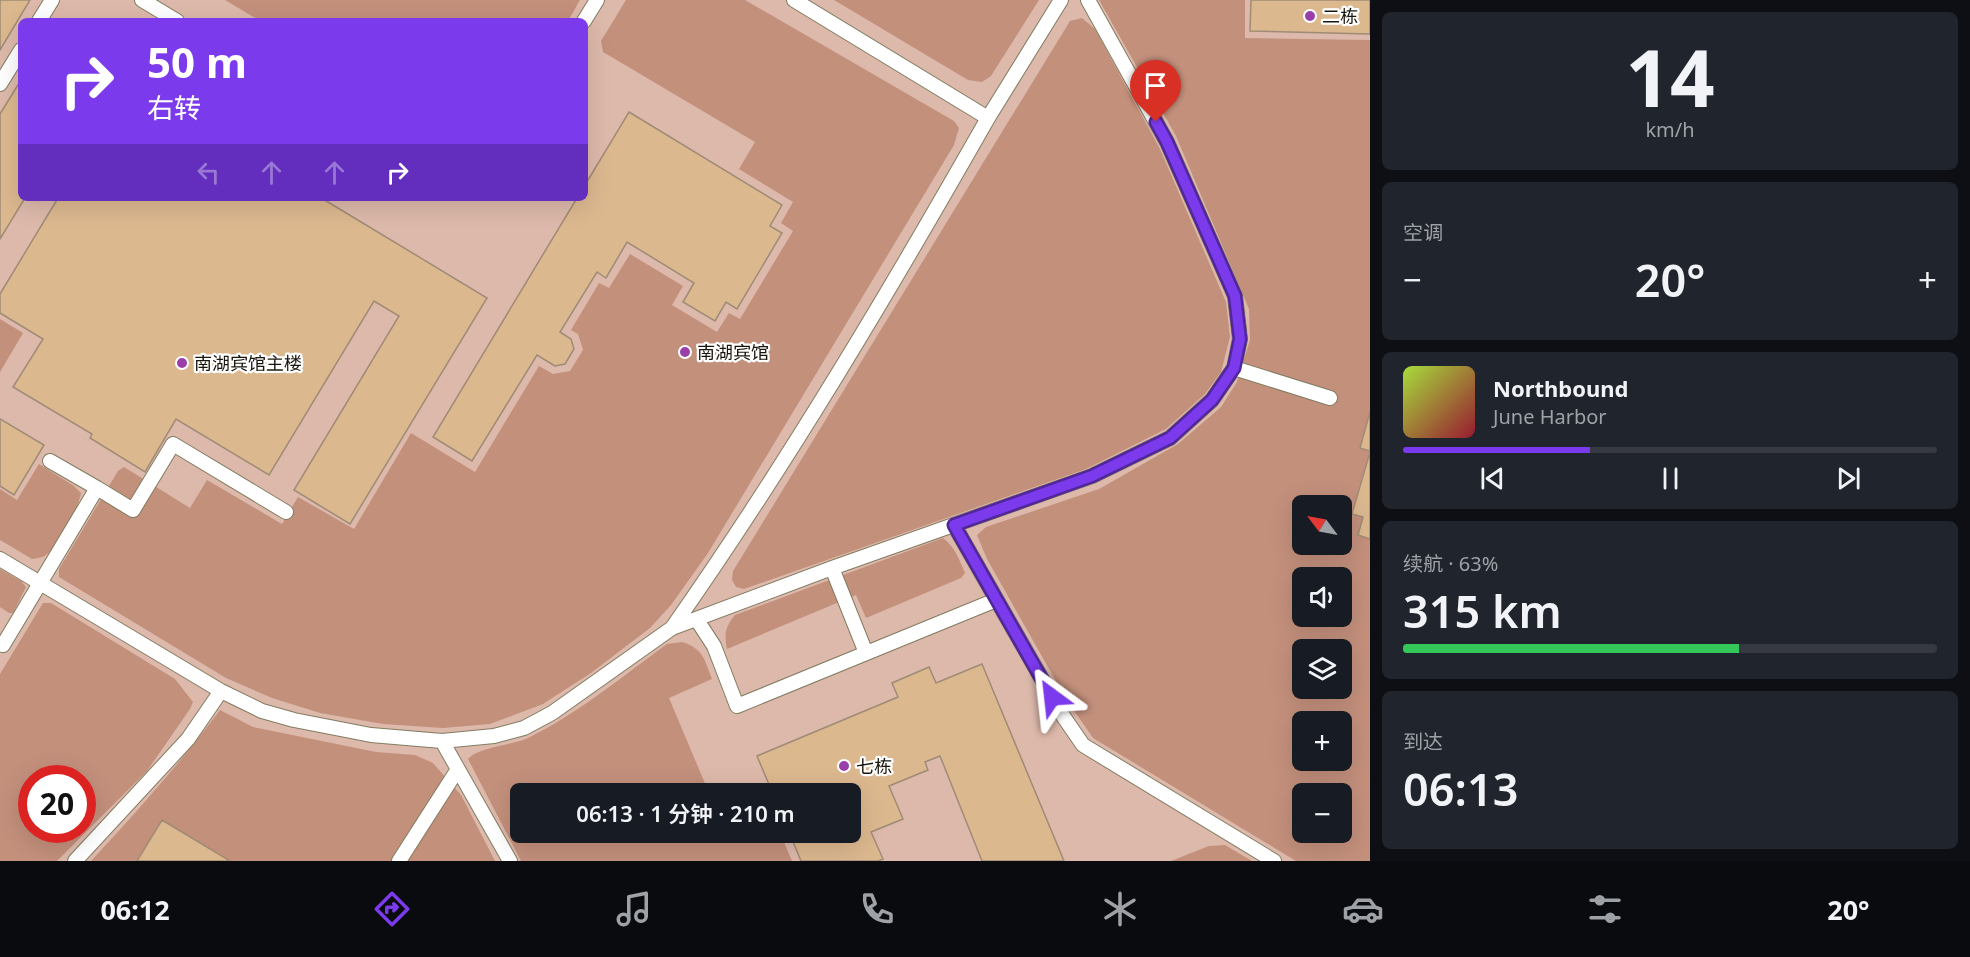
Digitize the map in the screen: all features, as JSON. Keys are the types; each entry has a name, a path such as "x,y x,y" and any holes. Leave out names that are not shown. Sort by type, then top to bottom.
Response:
{"lane":[{"path":"41,18 52,0"},
{"path":"142,0 172,18"},
{"path":"586,18 597,0"},
{"path":"794,0 988,118"},
{"path":"672,628 816,408 912,252 988,118 1061,0"},
{"path":"0,559 220,691 262,711 294,720 370,735 442,741 494,736 524,728 552,713 672,628 832,568 1092,476 1170,438 1212,400 1234,368 1240,339 1235,296 1167,142 1088,0"},
{"path":"0,84 18,55"},
{"path":"1234,368 1330,398"},
{"path":"50,461 133,510 173,444 286,512"},
{"path":"0,644 3,645 97,488"},
{"path":"954,525 1063,716 1083,745 1274,861"},
{"path":"832,568 866,653"},
{"path":"697,620 714,646 737,706 996,600"},
{"path":"75,861 188,739 220,691"},
{"path":"442,741 510,861"},
{"path":"399,861 458,769"}],"shaded area":[{"name":"南湖宾馆","path":"0,0 1370,0 1370,861 0,861"},
{"path":"225,0 580,0 570,18 255,18"},
{"path":"626,0 745,0 954,121 959,128 954,145 708,553 671,605 650,628 591,673 543,704 490,724 443,728 383,724 320,713 272,698 226,678 59,577 59,569 118,471 124,467 190,508 207,480 282,524 298,497 354,529 411,433 475,472 539,366 553,374 570,371 583,350 578,334 571,330 599,283 609,288 630,254 683,286 672,305 717,332 729,313 740,319 793,231 781,223 793,202 739,169 755,142 603,52 601,41"},
{"path":"834,0 1039,0 991,76 982,82 968,80"},
{"path":"1099,0 1245,0 1245,38 1370,40 1370,861 1296,861 1093,738 1066,699 987,559 977,535 986,527 1099,489 1178,444 1221,407 1237,382 1250,340 1249,309 1176,136"},
{"path":"1082,18 1095,29 1160,149 1226,302 1230,337 1221,372 1205,394 1166,429 1086,469 744,589 736,587 732,580 733,571 1070,21"},
{"path":"0,319 23,333 0,372"},
{"path":"39,464 81,493 72,517 57,544 44,556 32,559 0,540 0,489 17,500"},
{"path":"943,538 954,549 961,563 965,573 961,578 866,618 856,595 727,649 726,631 735,615"},
{"path":"0,569 21,581 26,587 13,613 0,607"},
{"path":"43,603 51,603 175,679 193,702 147,771 96,822 96,765 18,765 18,843 75,843 57,861 0,861 0,674"},
{"path":"682,642 695,648 705,660 712,679 669,698 705,783 510,783 510,840 468,759 487,749 528,738 564,718 667,644"},
{"path":"220,710 253,727 376,752 415,755 433,763 461,795 495,861 91,861 125,825"},
{"path":"512,843 784,843 792,861 521,861"},
{"path":"1225,845 1252,861 1171,861 1209,846"}],"building":[{"path":"0,0 30,0 18,18 0,50"},
{"name":"二栋","path":"1251,0 1370,0 1370,34 1250,31"},
{"path":"18,85 18,201 23,201 0,239 0,114"},
{"path":"629,112 782,205 770,226 782,233 737,309 726,302 715,321 683,302 694,283 627,242 606,278 597,272 560,332 571,339 574,349 565,364 555,366 537,355 472,461 433,437 575,201 588,201 588,180"},
{"name":"南湖宾馆主楼","path":"56,201 326,201 487,298 350,524 294,490 399,316 374,301 269,475 176,419 145,472 90,438 92,434 13,387 43,339 0,313 0,294"},
{"path":"1370,412 1370,451 1360,448"},
{"path":"0,419 44,445 14,495 0,486"},
{"path":"1370,452 1370,539 1358,535 1363,517 1352,514"},
{"name":"七栋","path":"982,664 1064,861 982,861 940,756 925,762 928,770 889,786 903,819 871,832 883,859 878,861 801,861 794,843 861,843 861,783 768,783 757,756 898,697 892,683 929,667 936,683"},
{"path":"162,820 230,861 137,861"}],"place":[{"name":"二栋","path":"1310,16"},
{"name":"南湖宾馆","path":"685,352"},
{"name":"南湖宾馆主楼","path":"182,363"},
{"name":"七栋","path":"844,766"}],"route":[{"path":"1052,697 954,525 1092,476 1170,438 1212,400 1234,368 1240,339 1235,296 1156,122"}]}
